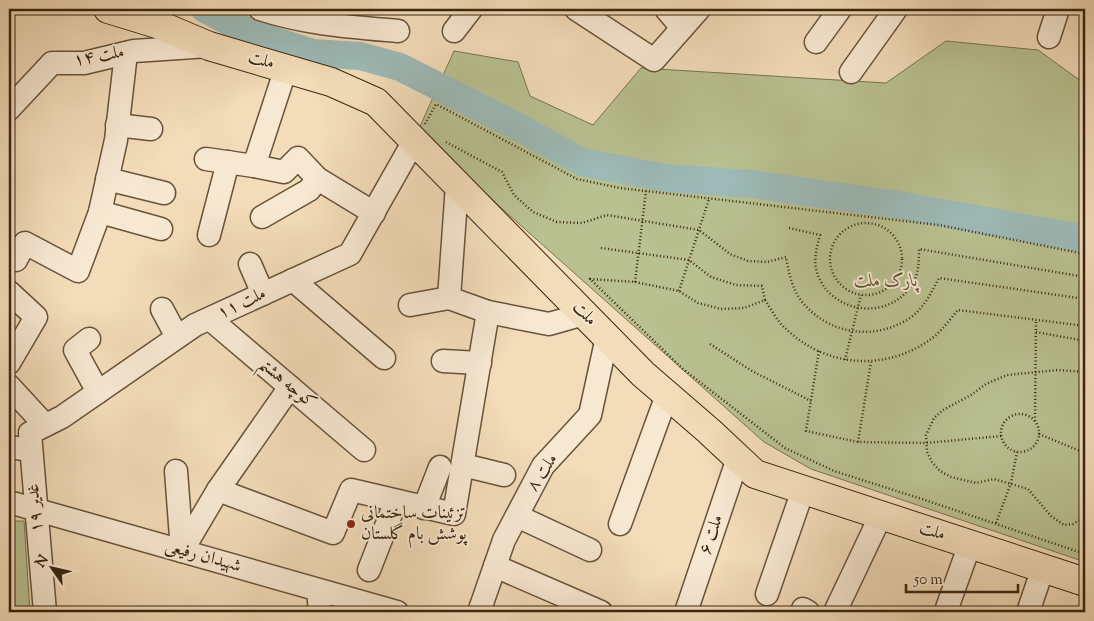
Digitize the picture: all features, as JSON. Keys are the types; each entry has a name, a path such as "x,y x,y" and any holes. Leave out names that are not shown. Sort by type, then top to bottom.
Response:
{"main road":[{"name":"ملت","path":"108,9 161,16 209,46 331,82 376,102 425,136 457,185 643,374 755,474 1085,582"}],"street":[{"path":"260,9 285,17 321,23 398,31"},
{"path":"454,31 471,9"},
{"path":"576,9 654,60 699,9"},
{"path":"666,9 682,28"},
{"path":"816,42 840,9"},
{"path":"851,72 896,9"},
{"path":"1049,37 1058,9"},
{"name":"۱۴ ملت","path":"9,109 52,63 84,63 134,51 209,46"},
{"path":"9,251 16,260 25,243 78,271 100,212 117,125 126,53"},
{"path":"254,166 286,68"},
{"path":"117,125 151,129"},
{"name":"۱۱ ملت","path":"35,436 195,325 350,254 374,213 425,136"},
{"path":"206,158 284,172 298,158 318,179 374,213"},
{"path":"209,235 228,162"},
{"path":"107,179 164,193"},
{"path":"262,217 309,190 318,179"},
{"path":"449,298 457,185"},
{"path":"100,212 161,229"},
{"path":"250,264 263,294"},
{"path":"293,280 384,358"},
{"path":"9,292 36,317 11,355"},
{"path":"410,305 449,298 488,312 548,324 584,314"},
{"path":"162,309 178,337"},
{"path":"218,490 333,533 351,490 454,514 488,312"},
{"name":"کوچه هشتم","path":"210,319 364,450"},
{"name":"۸ ملت","path":"479,612 504,540 543,466 590,415 607,337"},
{"path":"89,338 75,350 98,392"},
{"path":"443,361 480,363"},
{"path":"9,386 35,436 9,447"},
{"path":"182,551 218,490 290,387"},
{"path":"620,524 667,395"},
{"name":"۱۹ غدیر","path":"35,436 36,509 45,612"},
{"name":"۶ ملت","path":"686,612 738,458"},
{"path":"463,465 504,475"},
{"path":"424,508 440,466"},
{"path":"176,471 182,551"},
{"path":"767,594 803,490"},
{"path":"369,570 396,501"},
{"name":"شهیدان رفیعی","path":"9,502 397,612"},
{"path":"835,612 881,515"},
{"path":"517,516 590,550"},
{"path":"946,608 970,544"},
{"path":"495,566 601,612"},
{"path":"1028,612 1043,568"},
{"path":"318,590 320,612"}],"path":[{"path":"1085,254 939,225 620,188 577,179 436,104 425,136 502,172 514,194 533,212 557,222 582,223 607,216 642,221 699,230 730,254 748,261 767,262 786,257 790,281 802,302 820,319 842,330 866,333 889,328 911,317 928,300 939,278 1085,299"},
{"path":"635,282 646,191"},
{"path":"678,291 709,198"},
{"path":"872,217 872,223"},
{"path":"872,223 885,228 896,237 901,250 902,264 897,278 888,288 875,294 861,295 848,290 837,281 831,268 831,254 836,240 845,230 858,224 872,223"},
{"path":"789,228 820,235 815,252 816,270 824,286 835,299 851,307 869,309 886,306 901,297 913,283 919,267 919,249 1085,277"},
{"path":"601,248 689,260 711,277 736,285 762,286 765,300 784,328 811,348 845,360 871,362 908,353 936,335 958,310 1085,326"},
{"path":"765,300 744,308 720,309 698,303 678,291 635,282 590,279 683,369 785,448 834,471 1085,554"},
{"path":"845,360 861,295"},
{"path":"1035,422 1023,414 1009,417 1004,422 1001,436 1004,444 1009,449 1025,452 1037,442 1039,434 1035,422 1036,320"},
{"path":"1036,332 1085,341"},
{"path":"710,344 752,371 811,401"},
{"path":"819,351 806,431 858,442 926,443 1001,436"},
{"path":"858,442 871,362"},
{"path":"1085,372 1036,371 1007,375 986,384 971,395 943,410 934,418 928,428 926,443 927,452 932,462 940,471 951,477 976,483 994,480 1028,489 1051,516 1064,525 1073,524 1085,517"},
{"path":"1039,434 1085,452 1082,463 1082,473 1085,480"},
{"path":"996,523 1011,483 1017,452"}],"green space":[{"name":"پارک ملت","path":"946,41 1038,50 1085,84 1085,562 811,469 764,442 417,133 454,51 518,62 530,96 593,125 641,68 886,83"},
{"path":"9,521 24,521 30,612 9,612"}],"waterway":[{"path":"205,9 250,33 313,53 360,56 400,67 582,162 665,178 750,184 892,204 1085,239"}],"place":[{"name":"تزئینات ساختمانی پوشش بام گلستان","path":"351,524"}]}
